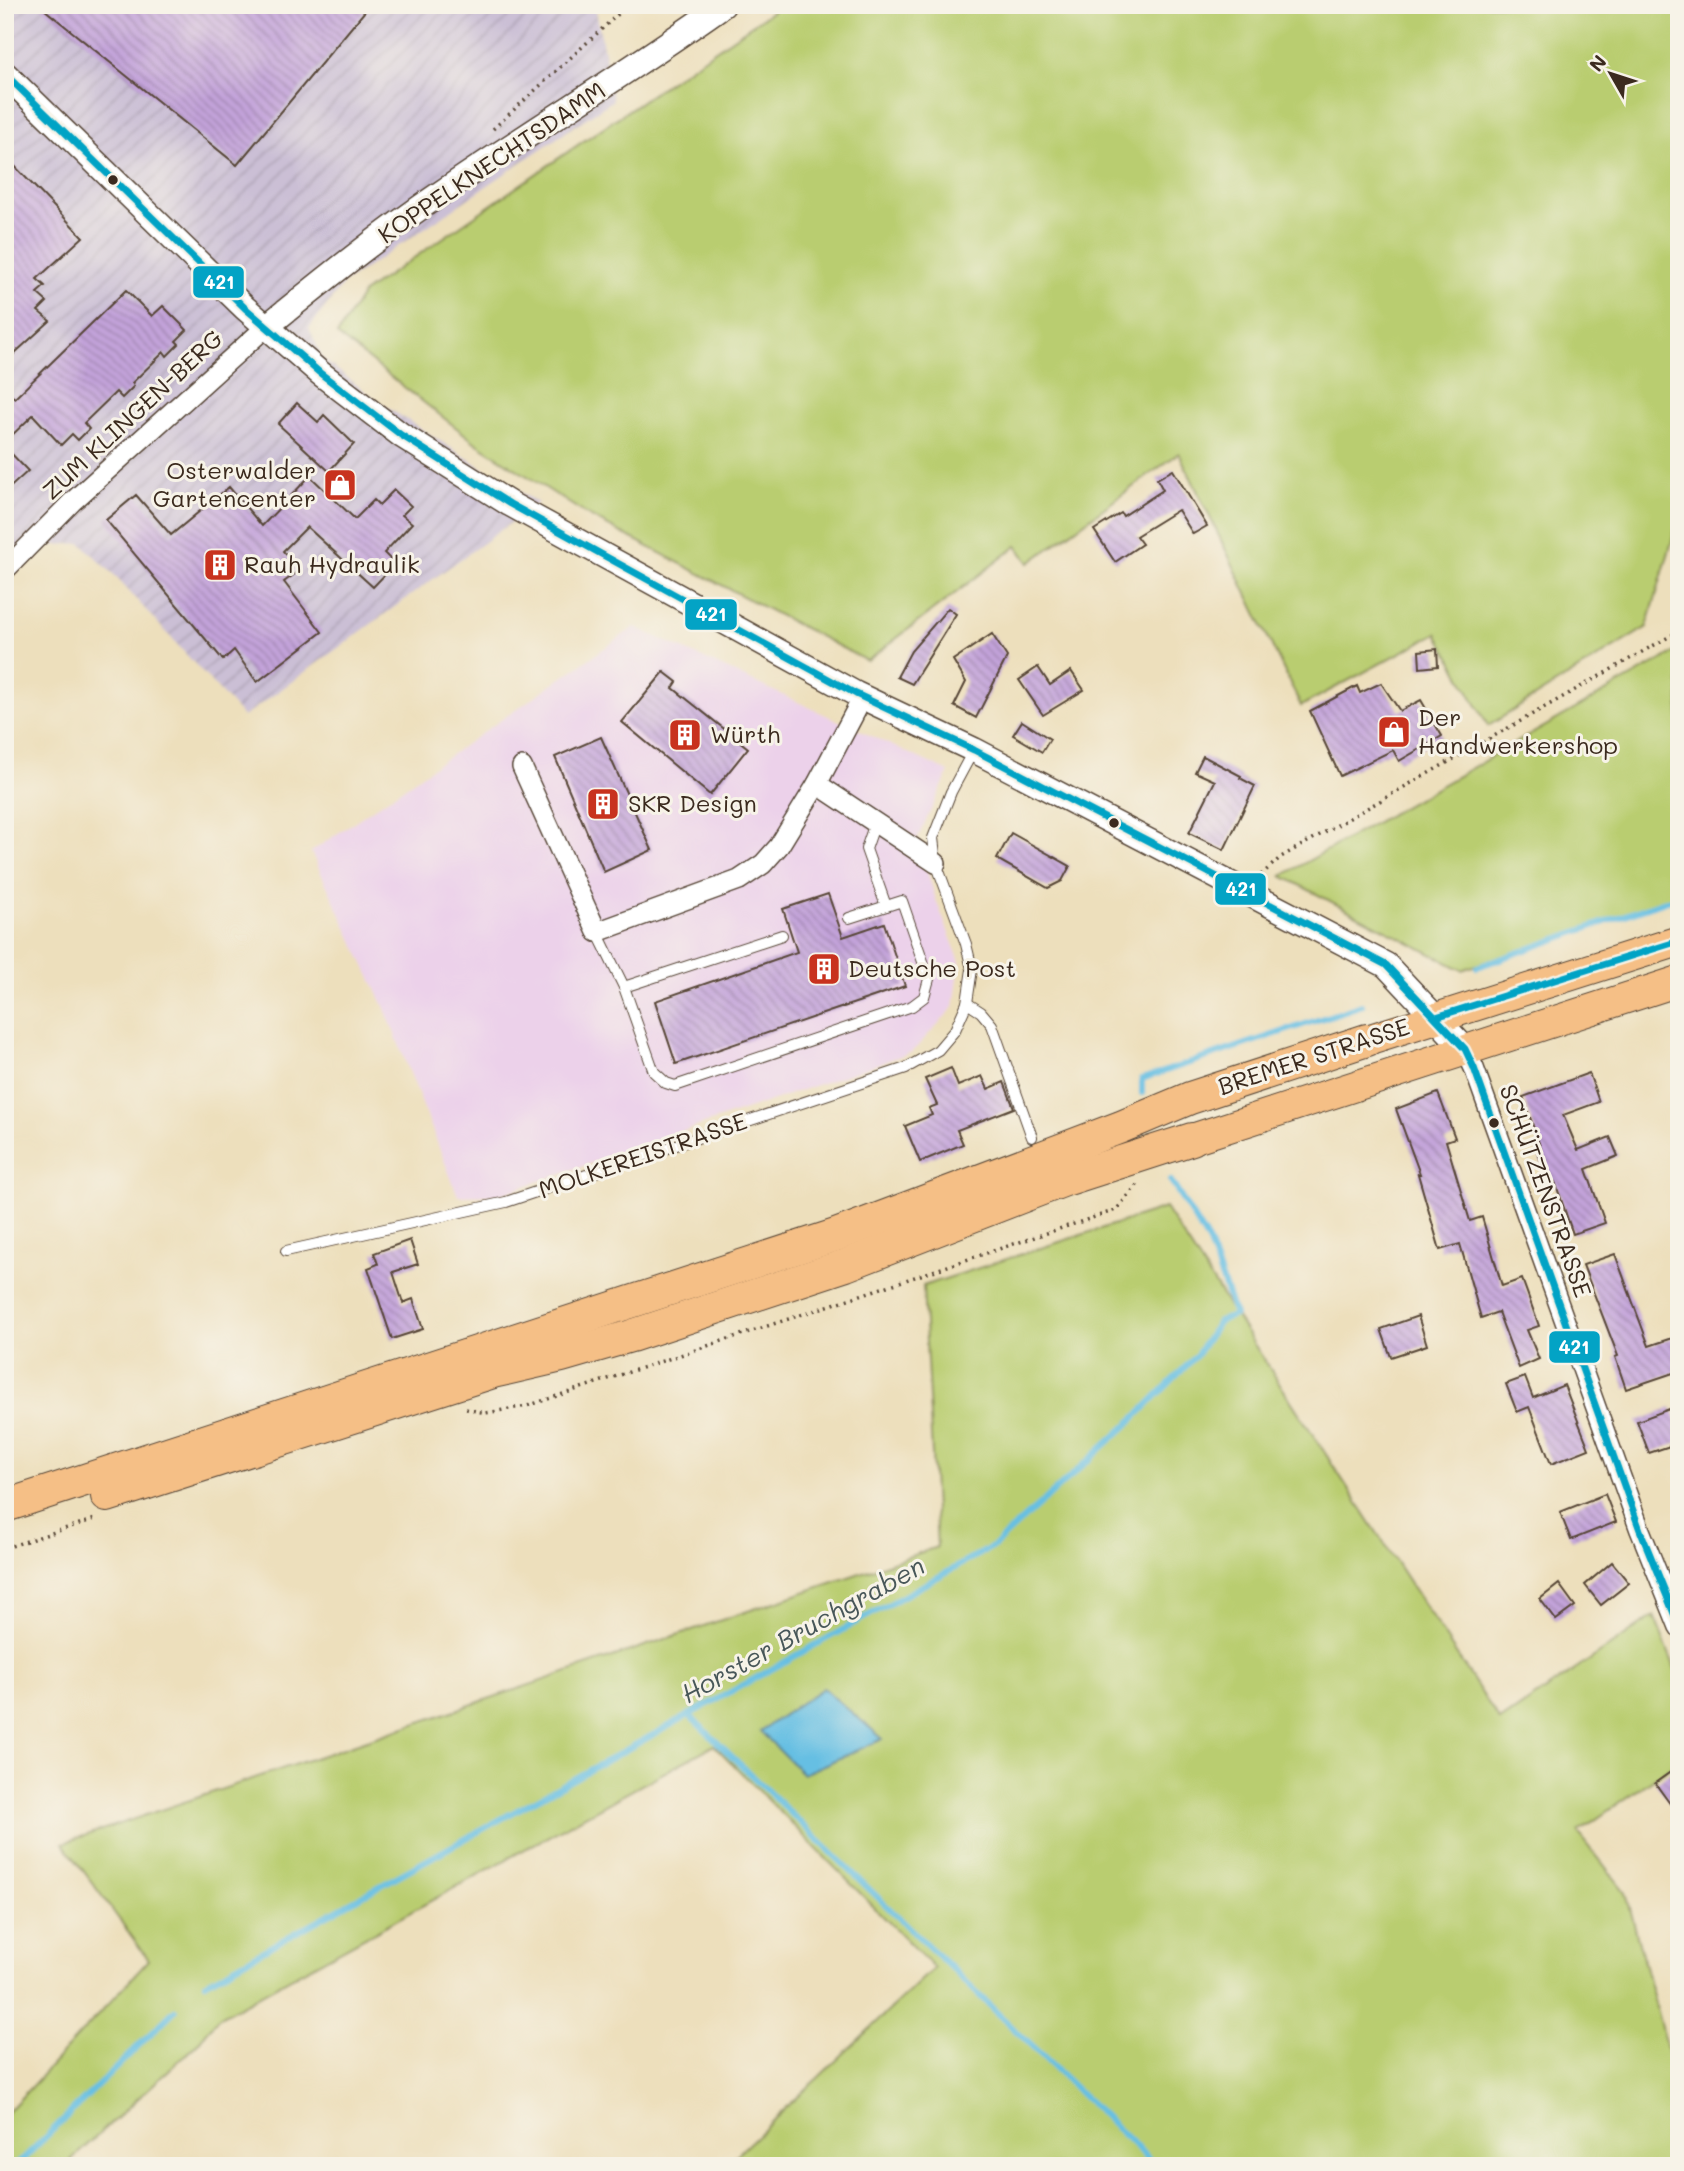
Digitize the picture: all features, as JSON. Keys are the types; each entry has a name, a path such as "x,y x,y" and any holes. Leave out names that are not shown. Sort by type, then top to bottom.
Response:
{"highway":[{"name":"BREMER STRASSE","path":"5,1506 836,1235 1190,1098 1367,1040"},
{"path":"5,1528 493,1372 631,1336 821,1274 1065,1180 1192,1139"}],"main road":[{"name":"BREMER STRASSE","path":"1367,1040 1679,941"},
{"name":"BREMER STRASSE","path":"1192,1139 1679,981"}],"street":[{"name":"KOPPELKNECHTSDAMM","path":"266,327 338,268 444,191 583,102 723,5"},
{"path":"5,74 266,327 320,373 401,435 537,519 863,697 974,750 1386,965 1465,1049"},
{"name":"ZUM KLINGEN-BERG","path":"5,570 72,502 266,327"},
{"path":"522,767 597,933 739,880 763,864 779,846 817,784 863,697"},
{"path":"817,784 936,863"},
{"name":"SCHÜTZENSTRASSE","path":"1465,1049 1640,1530 1679,1627"}],"lane":[{"name":"MOLKEREISTRASSE","path":"286,1251 506,1202 906,1068 938,1050 955,1030 967,1003 972,969 966,944 936,863 933,838 956,781 974,750"},
{"path":"875,823 866,849 886,906"},
{"path":"597,933 624,987 654,1072 666,1083 675,1086 912,1006 924,997 929,979 902,901 849,918"},
{"path":"624,987 782,935"},
{"path":"967,1003 981,1012 992,1025 1032,1137"}],"path":[{"path":"1250,893 1262,873 1281,857 1679,631"}],"shaded area":[{"path":"5,5 595,5 613,100 344,283 309,328 323,359 382,404 538,503 243,717 115,576 81,543 5,549"},
{"path":"635,627 949,772 917,839 936,900 960,962 954,1007 912,1052 499,1195 458,1196 384,1006 311,852"}],"green space":[{"path":"781,5 1679,5 1679,517 1647,627 1488,726 1437,633 1301,706 1179,453 1029,563 1017,546 867,661 589,516 476,443 337,335 363,293"},
{"path":"1679,650 1679,897 1462,970 1282,876"},
{"path":"1165,1208 1500,1721 1654,1616 1679,1678 1679,1761 1578,1832 1626,1893 1679,2096 1679,2166 725,2166 934,1968 714,1745 218,2018 196,2045 71,2160 75,2166 5,2166 5,2115 149,1960 63,1843 937,1547 923,1286"}],"water":[{"path":"823,1688 883,1739 803,1774 760,1731"}],"building":[{"path":"39,5 370,5 237,165"},
{"path":"5,156 83,237 37,279 45,286 37,293 47,302 38,311 50,321 5,362"},
{"path":"126,290 152,316 163,306 187,330 176,341 179,344 167,356 164,352 132,383 134,386 122,398 116,392 84,423 89,429 78,440 72,434 61,445 33,415 5,442 5,391 15,398"},
{"path":"297,403 318,422 324,415 354,444 329,471 278,424"},
{"path":"5,447 28,471 5,492"},
{"path":"1173,470 1207,526 1193,534 1178,510 1136,536 1142,544 1115,562 1094,530 1121,513 1123,516 1163,490 1157,479"},
{"path":"310,476 355,519 374,500 379,505 394,490 411,506 402,515 412,523 384,553 395,564 373,587 307,527 283,551 300,570 284,582 322,632 257,682 234,650 223,660 106,520 136,495 171,535 229,487 262,526"},
{"path":"948,608 956,614 912,684 897,677 911,651"},
{"path":"992,634 1007,657 976,718 954,706 966,682 953,660"},
{"path":"1437,649 1438,666 1420,668 1419,651"},
{"path":"1038,667 1050,685 1071,671 1084,690 1043,715 1019,680"},
{"name":"Würth","path":"664,672 677,682 673,688 748,748 710,795 622,722"},
{"path":"1381,683 1400,711 1421,700 1442,736 1399,761 1393,750 1340,776 1310,711 1357,686 1360,693"},
{"path":"1022,721 1050,739 1042,752 1013,735"},
{"name":"SKR Design","path":"601,737 652,850 604,872 555,757"},
{"path":"1203,756 1255,786 1224,850 1189,833 1215,781 1195,772"},
{"path":"1011,833 1070,866 1062,881 1048,888 997,859"},
{"name":"Deutsche Post","path":"828,894 843,937 884,923 905,986 676,1064 655,1001 797,952 783,909"},
{"path":"951,1068 958,1086 982,1076 988,1089 1004,1082 1014,1108 957,1130 963,1144 920,1162 905,1126 932,1115 929,1108 937,1105 925,1079"},
{"path":"1589,1073 1599,1102 1563,1115 1578,1150 1610,1137 1618,1156 1586,1169 1605,1223 1573,1234 1555,1182 1551,1184 1537,1151 1541,1149 1523,1097"},
{"path":"1438,1093 1455,1138 1446,1141 1470,1221 1482,1217 1502,1286 1522,1279 1539,1326 1527,1330 1539,1359 1519,1368 1498,1312 1481,1318 1460,1244 1440,1250 1420,1174 1396,1109"},
{"path":"410,1240 418,1264 393,1272 403,1303 413,1299 423,1329 392,1339 368,1268 378,1264 374,1253"},
{"path":"1615,1254 1649,1346 1679,1336 1679,1371 1626,1389 1615,1357 1618,1356 1583,1265"},
{"path":"1418,1316 1427,1345 1391,1357 1381,1329"},
{"path":"1525,1377 1533,1398 1564,1385 1589,1449 1551,1464 1529,1407 1517,1412 1506,1384"},
{"path":"1672,1408 1679,1426 1679,1443 1649,1453 1637,1421"},
{"path":"1605,1494 1616,1522 1571,1540 1560,1512"},
{"path":"1612,1562 1629,1583 1601,1605 1585,1585"},
{"path":"1559,1584 1575,1606 1556,1620 1540,1599"},
{"path":"1679,1766 1679,1816 1655,1783"}],"waterway":[{"name":"Horster Bruchgraben","path":"1477,967 1679,896"},
{"name":"Horster Bruchgraben","path":"1142,1093 1142,1079 1362,1005"},
{"name":"Horster Bruchgraben","path":"205,1983 994,1546 1136,1417 1196,1356 1219,1321 1235,1315 1209,1243 1171,1181"},
{"path":"689,1715 1156,2166"},
{"name":"Horster Bruchgraben","path":"16,2166 175,2010"}],"transit line":[{"name":"421","path":"5,74 245,308 320,373 401,435 510,504 856,694 974,750 1386,965 1465,1049 1474,1068 1640,1530 1679,1626"},
{"name":"421","path":"1436,1017 1679,941"}],"place":[{"name":"Osterwalder Gartencenter","path":"340,485"},
{"name":"Rauh Hydraulik","path":"220,565"},
{"name":"Der Handwerkershop","path":"1394,732"},
{"name":"Würth","path":"685,735"},
{"name":"SKR Design","path":"603,804"},
{"name":"Deutsche Post","path":"824,969"}]}
